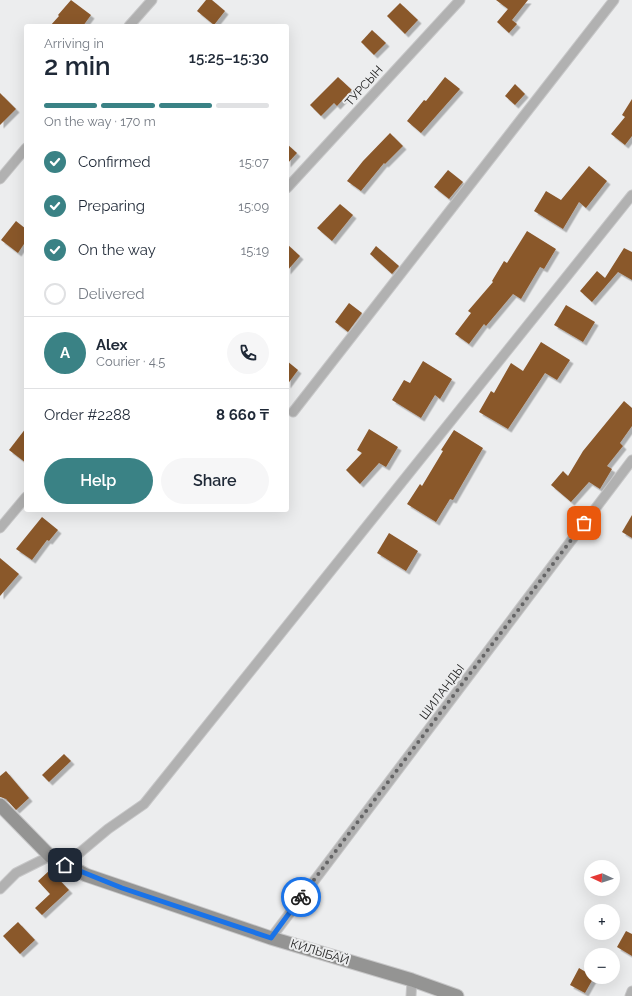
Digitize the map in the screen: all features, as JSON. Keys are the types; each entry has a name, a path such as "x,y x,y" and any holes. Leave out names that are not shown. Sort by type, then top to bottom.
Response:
{"street":[{"path":"131,24 152,0"},
{"name":"ТУРСЫН","path":"289,186 460,0"},
{"path":"293,412 614,0"},
{"path":"0,179 24,150"},
{"path":"65,865 108,829 144,804 632,195"},
{"name":"ШИЛАНДЫ","path":"271,938 632,460"},
{"path":"0,528 24,499"},
{"name":"КИЛЫБАЙ","path":"0,805 50,856 65,865 122,888 271,938 412,980 457,996"},
{"path":"0,889 16,873 50,856"},
{"path":"411,996 412,980"},
{"path":"630,996 632,991"}],"building":[{"path":"71,0 91,15 84,24 52,24 59,16 58,15"},
{"path":"206,0 212,0 225,11 215,24 213,24 197,11"},
{"path":"496,0 528,0 512,20 517,24 509,33 497,22 508,9"},
{"path":"400,3 418,20 405,34 387,16"},
{"path":"372,30 386,43 374,55 361,42"},
{"path":"338,77 352,90 337,106 334,103 321,116 310,105"},
{"path":"445,77 460,89 421,133 407,121 424,100 426,101"},
{"path":"515,84 525,94 515,105 505,96"},
{"path":"0,93 16,109 0,125"},
{"path":"632,99 632,136 625,145 611,134 625,117 622,115"},
{"path":"390,133 403,146 385,164 384,163 361,191 347,181 363,161"},
{"path":"289,146 297,153 289,162"},
{"path":"589,166 607,181 586,208 579,202 563,229 534,211 546,191 561,200"},
{"path":"448,170 463,182 449,199 434,187"},
{"path":"340,204 353,215 332,241 317,228"},
{"path":"16,221 24,227 24,244 18,253 1,240"},
{"path":"527,231 556,249 544,269 540,267 521,299 513,294 486,326 484,324 469,344 455,334 471,313 468,311 493,282 492,281 504,261 507,263"},
{"path":"289,246 300,256 289,269"},
{"path":"376,246 399,266 392,274 370,254"},
{"path":"624,248 632,252 632,280 618,272 592,302 580,291 597,271 605,278"},
{"path":"349,303 362,313 348,332 335,322"},
{"path":"566,305 595,322 583,342 554,325"},
{"path":"541,342 570,360 557,380 545,373 508,429 479,412 491,391 494,393 511,363 523,371"},
{"path":"423,361 452,379 440,399 435,395 421,418 392,400 404,380 410,383"},
{"path":"289,363 298,370 289,382"},
{"path":"624,401 632,408 632,426 620,443 623,446 607,466 612,469 600,489 589,482 571,502 551,485 563,471 568,476 583,451"},
{"path":"369,429 398,447 386,467 379,463 360,484 346,470 362,453 357,450"},
{"path":"454,430 483,448 453,500 450,499 436,522 407,504 420,484 422,486 443,451 441,450"},
{"path":"24,431 24,461 9,450"},
{"path":"632,515 632,538 622,532"},
{"path":"42,517 58,530 49,541 47,540 32,560 16,549"},
{"path":"389,533 418,551 406,571 377,553"},
{"path":"0,558 19,574 0,596"},
{"path":"64,754 71,761 49,782 42,775"},
{"path":"6,771 29,798 16,810 6,799 0,797 0,776"},
{"path":"50,870 69,890 42,915 35,908 50,894 38,881"},
{"path":"18,922 35,940 20,954 3,936"},
{"path":"626,931 632,934 632,956 617,947"},
{"path":"579,968 584,971 584,984 590,984 585,993 570,985"}],"way so far":[{"path":"301,897 584,523"}],"route":[{"path":"65,865 86,875 122,888 271,938 301,897"}]}
